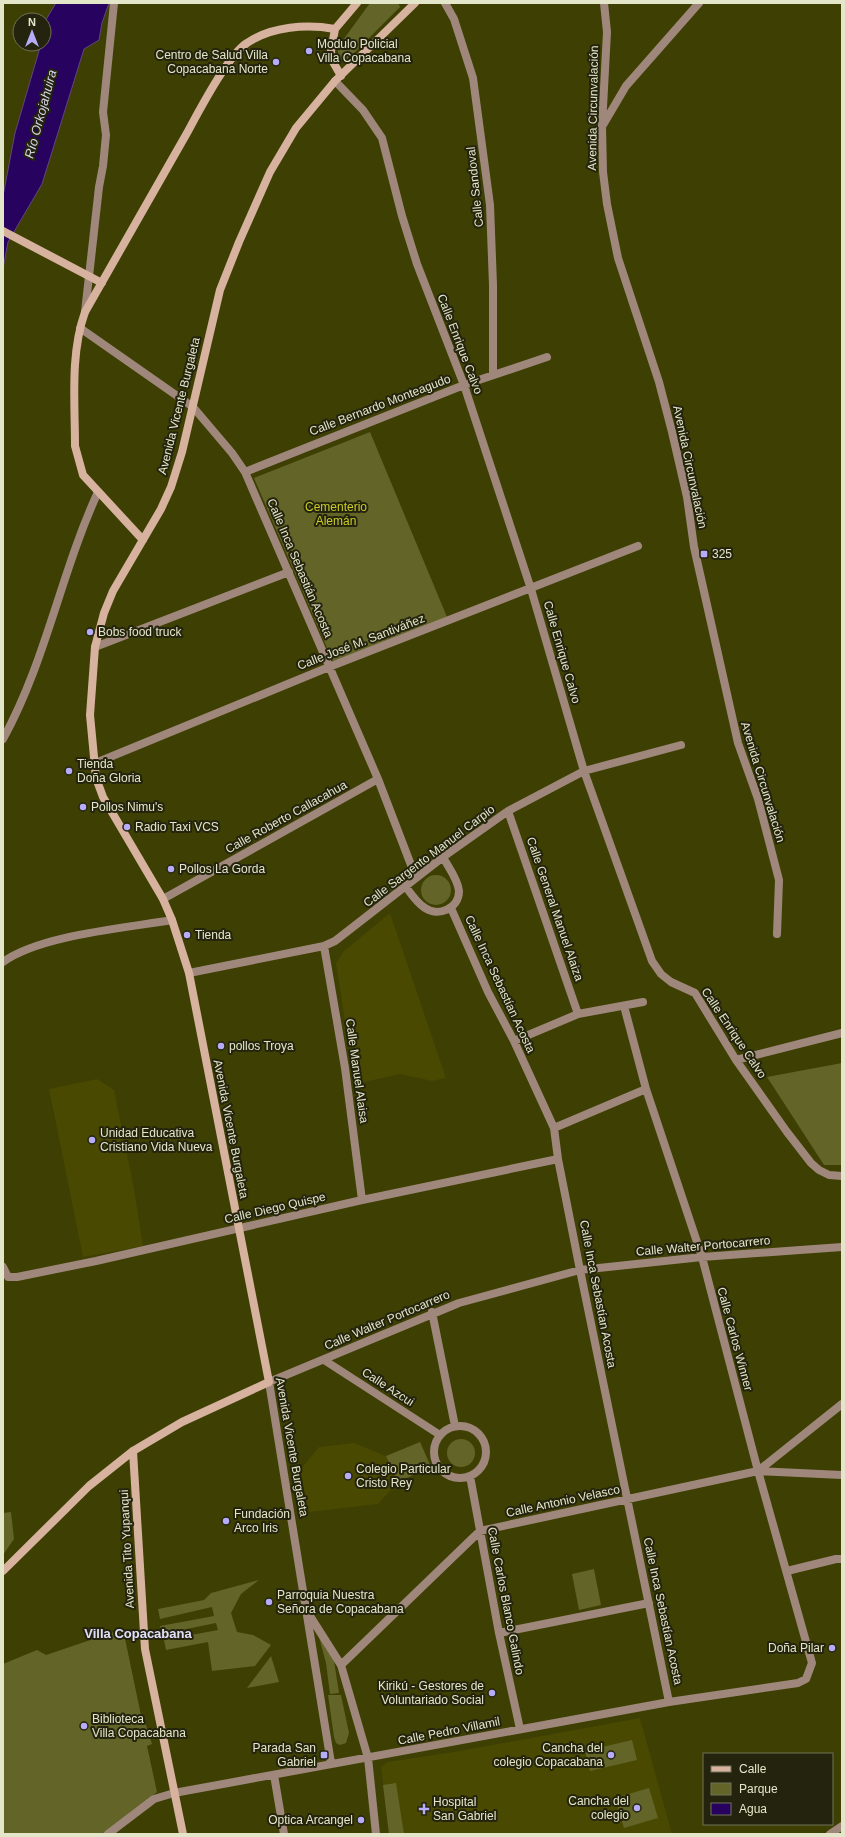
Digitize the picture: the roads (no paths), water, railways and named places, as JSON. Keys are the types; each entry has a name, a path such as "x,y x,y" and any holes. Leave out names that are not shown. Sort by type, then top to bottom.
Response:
{"main road":[{"path":"338,79 332,60 331,51 336,29 357,3"},
{"name":"Avenida Vicente Burgaleta","path":"269,1382 189,973 172,920 163,899 103,797 96,778 93,764 90,715 95,647 104,613 113,591 161,510 171,487 182,452 220,290 239,242 270,172 296,128 338,79 415,3"},
{"path":"143,540 83,475 74,446 76,351 80,328 85,312 202,107 234,55 246,43 260,35 299,27 319,26 336,29"},
{"path":"3,231 102,283"},
{"name":"Calle Walter Portocarrero","path":"3,1570 89,1486 133,1451 182,1422 269,1382"},
{"name":"Avenida Tito Yupanqui","path":"133,1451 145,1649 183,1834"}],"street":[{"path":"85,312 106,135 103,112 114,3"},
{"name":"Calle Sandoval","path":"444,3 454,19 473,78 487,182 492,237 493,375"},
{"name":"Avenida Circunvalación","path":"604,3 607,32 602,126 603,172 607,204 618,258 659,382 687,496 694,547 738,743 758,799 779,880 777,934"},
{"path":"602,126 626,86 699,3"},
{"name":"Calle Enrique Calvo","path":"338,79 363,110 382,138 402,216 417,264 464,386 531,589 584,771 652,961 661,974 671,982 695,993 736,1060 786,1132 811,1163 819,1170 829,1175 842,1176"},
{"name":"Calle Inca Sebastián Acosta","path":"80,328 192,406 232,453 245,472 378,779 416,878"},
{"name":"Calle Bernardo Monteagudo","path":"245,472 464,386 548,356"},
{"path":"3,739 19,710 34,674 83,524 98,492"},
{"name":"Calle José M. Santiváñez","path":"93,764 329,667 638,546"},
{"path":"95,647 289,572"},
{"name":"Calle Sargento Manuel Carpio","path":"189,973 324,946 336,942 443,856 508,811 584,771 681,745"},
{"name":"Calle Roberto Callacahua","path":"163,899 378,779"},
{"name":"Calle General Manuel Alaiza","path":"508,811 578,1014"},
{"name":"Calle Inca Sebastían Acosta","path":"406,887 423,907 430,911 438,912 451,908 456,902 459,889 443,856"},
{"name":"Calle Inca Sebastían Acosta","path":"451,908 488,992 514,1041 554,1128 558,1159 580,1270 669,1702"},
{"path":"3,962 31,948 78,936 172,920"},
{"name":"Calle Manuel Alaisa","path":"324,946 345,1068 362,1200"},
{"path":"514,1041 578,1014 643,1002"},
{"name":"Calle Carlos Winner","path":"624,1006 646,1089 702,1257 758,1471 812,1663 806,1679"},
{"path":"736,1060 842,1033"},
{"path":"554,1128 646,1089"},
{"name":"Calle Diego Quispe","path":"3,1267 8,1277 17,1277 238,1229 362,1200 558,1159"},
{"name":"Calle Walter Portocarrero","path":"269,1382 324,1360 432,1312 459,1303 580,1270 702,1257 842,1247"},
{"path":"432,1312 455,1426"},
{"name":"Calle Azcui","path":"324,1360 440,1435"},
{"name":"Avenida Vicente Burgaleta","path":"269,1382 308,1614 331,1763"},
{"path":"758,1471 842,1404"},
{"path":"455,1426 471,1428 483,1437 487,1452 482,1467 470,1476 461,1478 452,1477 438,1467 434,1451 440,1435 447,1429 455,1426"},
{"name":"Calle Antonio Velasco","path":"480,1531 758,1471 842,1474"},
{"name":"Calle Carlos Blanco Galindo","path":"470,1476 498,1634 520,1729"},
{"path":"341,1665 480,1531"},
{"path":"787,1571 842,1559"},
{"path":"498,1634 649,1603"},
{"path":"308,1614 341,1665 368,1758 376,1834"},
{"name":"Calle Pedro Villamil","path":"108,1834 154,1799 174,1793 669,1702 798,1683 806,1679"},
{"path":"274,1775 284,1834"},
{"path":"830,1834 842,1826"}],"water":[{"name":"Río Orkojahuira","path":"56,3 109,3 102,23 99,40 84,49 42,184 8,242 3,269 3,196 15,133 39,52 52,52 52,12 51,12"}],"place":[{"name":"Modulo Policial Villa Copacabana","path":"309,51"},
{"name":"Centro de Salud Villa Copacabana Norte","path":"276,62"},
{"name":"325","path":"704,554"},
{"name":"Bobs food truck","path":"90,632"},
{"name":"Tienda Doña Gloria","path":"69,771"},
{"name":"Pollos Nimu's","path":"83,807"},
{"name":"Radio Taxi VCS","path":"127,827"},
{"name":"Pollos La Gorda","path":"171,869"},
{"name":"Tienda","path":"187,935"},
{"name":"pollos Troya","path":"221,1046"},
{"name":"Unidad Educativa Cristiano Vida Nueva","path":"92,1140"},
{"name":"Colegio Particular Cristo Rey","path":"348,1476"},
{"name":"Fundación Arco Iris","path":"226,1521"},
{"name":"Parroquia Nuestra Señora de Copacabana","path":"269,1602"},
{"name":"Doña Pilar","path":"832,1648"},
{"name":"Kirikú - Gestores de Voluntariado Social","path":"492,1693"},
{"name":"Biblioteca Villa Copacabana","path":"84,1726"},
{"name":"Parada San Gabriel","path":"324,1755"},
{"name":"Cancha del colegio Copacabana","path":"611,1755"},
{"name":"Cancha del colegio","path":"637,1808"},
{"name":"Hospital San Gabriel","path":"424,1809"},
{"name":"Optica Arcangel","path":"361,1820"}],"district":[{"name":"Villa Copacabana","path":"138,1633"}],"park label":[{"name":"Cementerio Alemán","path":"336,514"}]}
